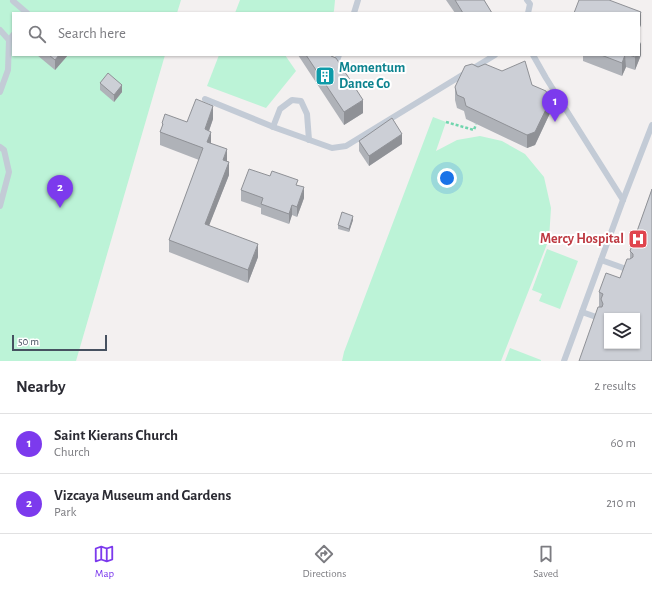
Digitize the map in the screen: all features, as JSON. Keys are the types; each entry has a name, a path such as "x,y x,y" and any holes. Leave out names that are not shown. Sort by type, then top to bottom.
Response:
{"lane":[{"path":"354,12 358,0"},
{"path":"527,0 530,4 528,12"},
{"path":"14,1 26,12"},
{"path":"0,30 11,38 8,70 0,92"},
{"path":"335,66 339,56"},
{"path":"205,100 273,127 332,148 346,146 492,56"},
{"path":"534,56 623,200"},
{"path":"273,127 280,109 292,100 302,102 307,114 310,140"},
{"path":"564,361 652,125"},
{"path":"0,147 4,150 9,172 0,206"},
{"path":"601,260 629,270"},
{"path":"582,312 599,318"}],"path":[{"path":"446,122 474,130 476,124"}],"green space":[{"path":"0,0 181,0 177,12 12,12 12,56 165,56 76,361 0,361"},
{"path":"240,0 335,0 334,12 235,12"},
{"path":"219,56 286,56 296,71 266,108 207,86"},
{"path":"433,117 446,122 436,151 457,140 480,136 502,141 525,154 544,177 551,208 549,239 501,361 342,361 344,352"},
{"path":"547,249 578,261 560,309 539,301 542,294 532,290"},
{"path":"510,348 541,360 541,361 505,361"}],"building":[{"path":"455,0 484,0 491,12 462,12"},
{"path":"579,0 609,0 641,12 640,14 640,12 574,12"},
{"path":"50,56 58,56 55,60"},
{"path":"307,56 331,56 336,58 363,100 344,112"},
{"path":"604,56 625,56 622,63"},
{"path":"525,61 532,85 546,91 550,101 535,132 527,135 466,106 464,98 457,95 455,87 465,66 472,64 478,67 485,64 502,71"},
{"path":"108,73 122,85 114,95 100,83"},
{"path":"196,99 213,106 205,129 211,132 207,142 227,149 223,160 229,162 205,224 258,244 248,270 169,240 203,148 160,132 165,114 187,122"},
{"path":"392,118 402,134 369,156 359,141"},
{"path":"249,169 270,176 272,171 298,180 296,185 304,187 297,207 292,205 289,214 261,204 263,198 241,190"},
{"name":"Mercy Hospital","path":"652,189 652,361 579,361 598,307 602,307 603,304 601,299 603,294 599,292 606,273 620,278 627,259 633,257 633,254 630,251"},
{"path":"342,212 353,216 349,229 338,225"}],"place":[{"name":"Momentum Dance Co","path":"325,76"},
{"name":"Saint Kierans Church","path":"555,122"},
{"name":"Vizcaya Museum and Gardens","path":"60,208"},
{"name":"Mercy Hospital","path":"638,239"}]}
